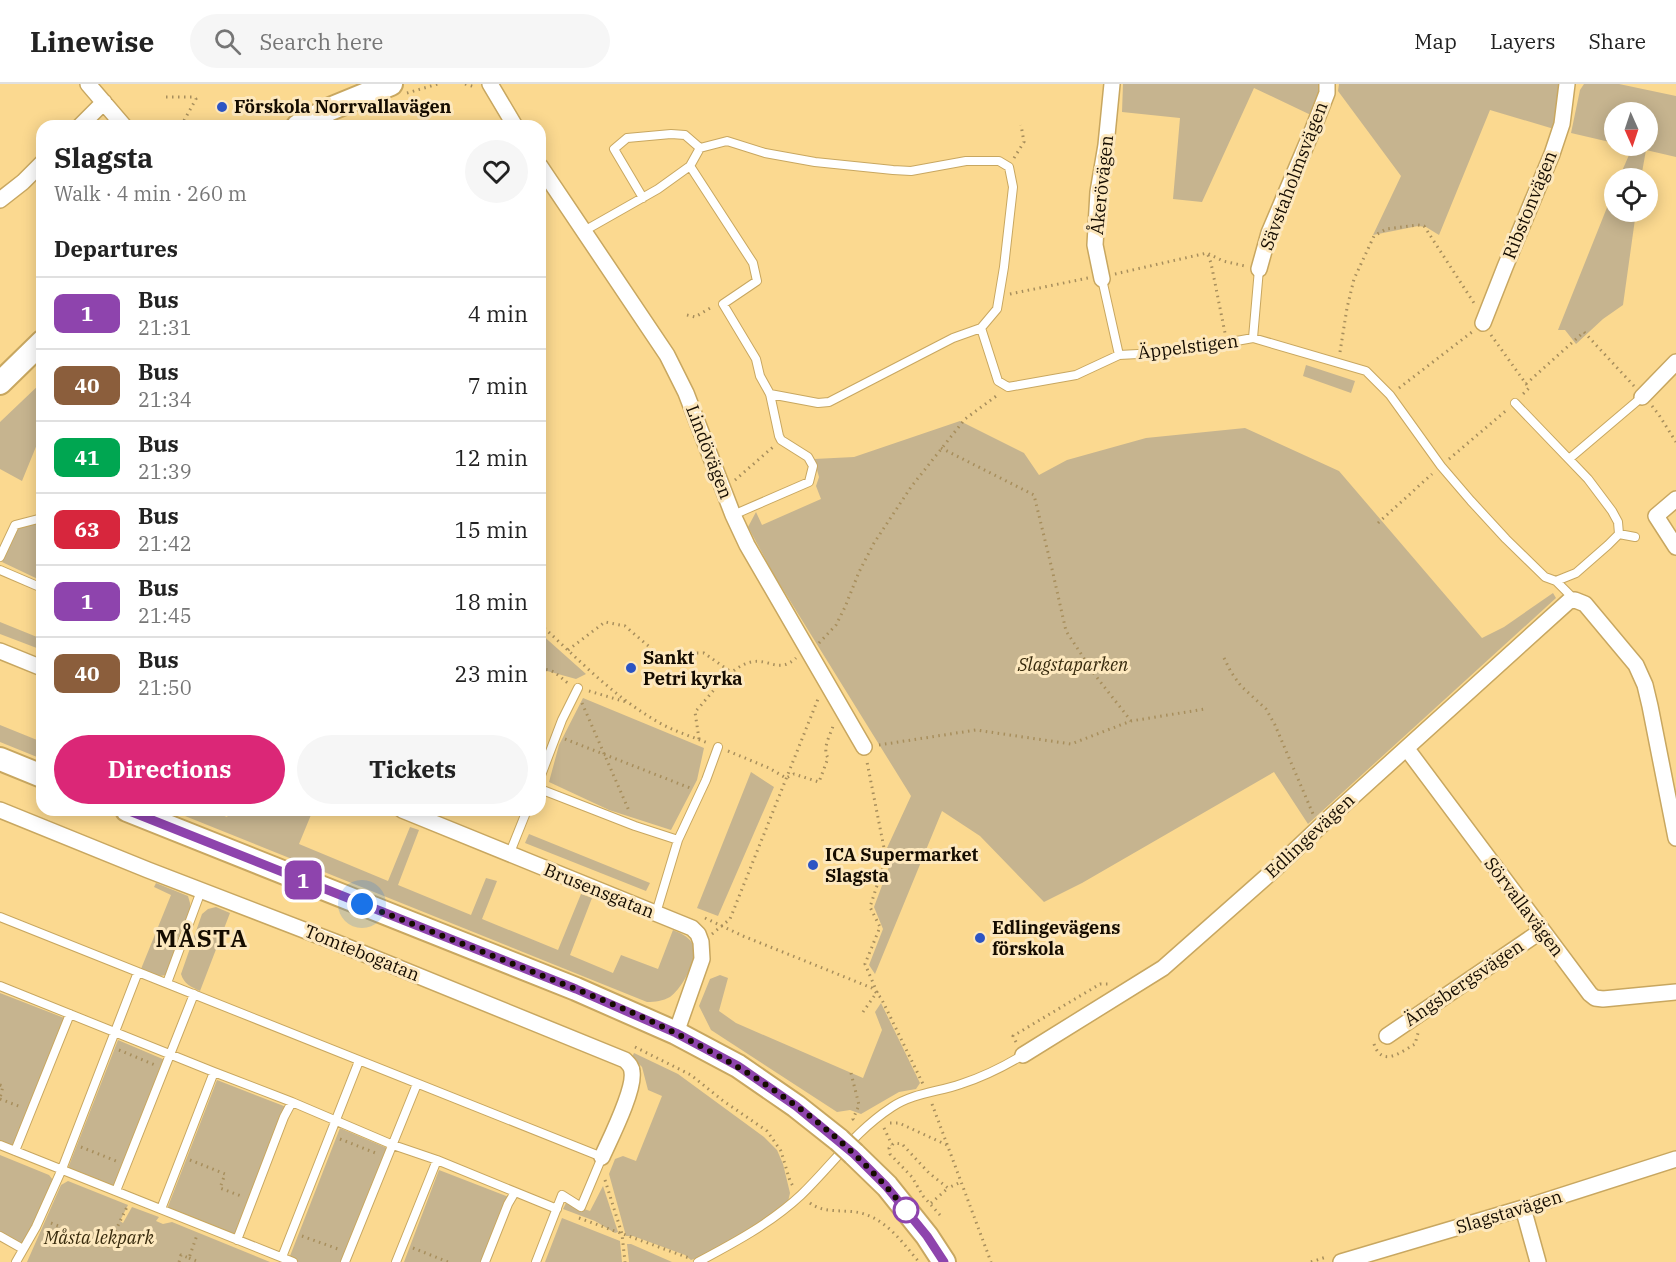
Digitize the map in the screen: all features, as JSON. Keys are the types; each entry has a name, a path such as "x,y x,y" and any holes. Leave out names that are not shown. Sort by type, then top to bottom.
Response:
{"main road":[{"path":"309,120 391,84"},
{"path":"0,383 36,348"},
{"path":"0,759 36,774"},
{"path":"142,816 576,989 676,1033 738,1066 796,1106 847,1147 886,1186 927,1236 944,1262"}],"street":[{"path":"88,84 119,120"},
{"path":"490,84 511,120"},
{"name":"Åkerövägen","path":"1101,279 1095,245 1098,192 1106,145 1112,84"},
{"name":"Sävstaholmsvägen","path":"1259,269 1269,233 1313,129 1327,93 1328,84"},
{"name":"Ribstonvägen","path":"1483,323 1552,154 1562,124 1567,84"},
{"path":"86,120 104,102"},
{"path":"0,200 36,169"},
{"name":"Lindövägen","path":"546,175 677,373 733,515 758,565 864,747"},
{"path":"1642,397 1676,362"},
{"path":"1676,499 1656,516 1676,547"},
{"name":"Edlingevägen","path":"1023,1055 1163,968 1275,869 1559,609 1569,601 1578,601"},
{"path":"1578,601 1636,664 1641,675 1650,706 1676,838"},
{"path":"0,651 36,666"},
{"name":"Sörvallavägen","path":"1407,749 1590,994 1595,998 1604,999 1676,992"},
{"name":"Tomtebogatan","path":"0,810 325,938 625,1060 633,1072 631,1088 602,1157"},
{"name":"Brusensgatan","path":"416,816 692,928 698,934 701,942"},
{"name":"Ängsbergsvägen","path":"1387,1036 1542,931"},
{"path":"676,1033 702,959 701,942"},
{"name":"Slagstavägen","path":"1341,1262 1523,1208 1676,1159"},
{"path":"1523,1208 1538,1262"}],"lane":[{"path":"643,198 614,149 627,138 671,134 685,135 700,148"},
{"path":"584,231 658,189 690,165 700,148 727,141 765,153 815,162 893,170 911,171 966,162 999,160 1009,168 1013,187 997,309 981,328 953,338 829,402 818,403 770,394"},
{"path":"690,165 753,263 757,281 723,304 756,359 760,376 770,394 779,436 808,457 813,466 809,482 733,515"},
{"path":"1253,338 1259,269"},
{"name":"Åkerövägen","path":"1101,279 1119,355"},
{"path":"981,328 998,381 1008,387"},
{"name":"Äppelstigen","path":"1008,387 1076,375 1119,355 1176,352 1253,338 1366,371 1390,395 1441,466 1506,539 1545,577 1556,581 1578,601"},
{"path":"1569,459 1642,397"},
{"path":"1515,403 1588,479 1618,522 1619,534 1608,545 1576,573 1556,581"},
{"path":"0,556 15,525 36,520"},
{"path":"1619,534 1635,537"},
{"path":"0,570 36,585"},
{"path":"546,762 578,688"},
{"path":"656,914 678,840 718,747"},
{"path":"546,791 678,840"},
{"path":"509,855 525,816"},
{"path":"167,983 201,891"},
{"path":"0,917 602,1157 581,1207 564,1195 562,1196 536,1262"},
{"path":"16,1262 40,1218 62,1169 138,972"},
{"path":"0,986 557,1209"},
{"path":"116,1191 194,994"},
{"path":"15,1151 70,1014"},
{"path":"699,1262 774,1217 801,1194 861,1130 879,1121 903,1101 981,1077 1023,1055"},
{"path":"282,1257 359,1061"},
{"path":"161,1209 214,1072"},
{"path":"345,1262 417,1084"},
{"path":"237,1239 292,1102"},
{"path":"0,1145 293,1262"},
{"path":"396,1262 437,1160"},
{"path":"485,1262 515,1192"},
{"path":"0,1236 23,1249"}],"path":[{"path":"166,98 194,97 196,99 184,120"},
{"path":"1009,168 1024,142 1021,125"},
{"path":"1339,363 1354,279 1374,236 1386,229 1418,225 1427,229 1474,304 1483,323 1529,388 1515,403 1377,523"},
{"path":"1207,254 1211,263 1227,342"},
{"path":"999,296 1076,280 1101,279 1122,271 1207,254 1223,261 1259,269"},
{"path":"687,315 695,317 723,304"},
{"path":"1390,395 1483,323"},
{"path":"1526,384 1584,332 1659,414 1676,442"},
{"path":"699,739 695,712 731,672 753,661 782,666 792,662 818,644 836,625 874,543 911,487 965,419 1008,387"},
{"path":"724,490 782,440"},
{"path":"941,448 1034,495 1066,631 1095,675 1131,721"},
{"path":"568,650 604,622 625,626 660,656 677,653 704,653 731,672"},
{"path":"546,630 608,686 641,712 666,726 769,768 786,778"},
{"path":"1224,658 1241,686 1266,709 1275,725 1310,810 1321,826"},
{"path":"578,688 579,697 627,802 635,826"},
{"path":"701,942 730,920 819,699 830,688"},
{"path":"992,1262 927,1093 865,964 880,927 870,907 886,858 864,747 976,730 1071,744 1131,721 1205,708"},
{"path":"556,736 700,792"},
{"path":"723,926 865,984 877,992"},
{"path":"863,1012 877,992"},
{"path":"109,1047 165,1070"},
{"path":"851,1073 859,1105 853,1119 861,1130"},
{"path":"0,1085 3,1086 0,1099 31,1111"},
{"path":"879,1121 899,1123 947,1145"},
{"path":"879,1121 892,1145"},
{"path":"330,1135 387,1158"},
{"path":"940,1215 923,1196 912,1177 890,1154 889,1148 894,1143 902,1144 929,1173 948,1188"},
{"path":"72,1144 127,1165"},
{"path":"181,1156 225,1174 220,1188 251,1200"},
{"path":"602,1157 606,1184 622,1234 625,1262"},
{"path":"931,1203 948,1188 961,1182"},
{"path":"801,1194 817,1208 853,1211 877,1219 892,1231 918,1262"},
{"path":"40,1218 108,1246 131,1197"},
{"path":"557,1209 699,1262"},
{"path":"189,1258 200,1225"},
{"path":"292,1232 348,1252"},
{"path":"403,1244 448,1262"},
{"path":"179,1262 182,1255 199,1262"}],"green space":[{"path":"1123,84 1322,84 1313,116 1254,88 1202,202 1173,199 1180,118 1122,112"},
{"path":"1339,84 1562,84 1554,129 1490,110 1439,235 1426,227 1418,226 1373,235 1401,176 1338,91"},
{"path":"1584,84 1619,84 1676,96 1676,157 1658,153 1658,102 1604,102 1604,141 1571,133 1580,90"},
{"path":"1629,156 1645,156 1643,168 1623,168"},
{"path":"1604,215 1604,222 1635,222 1623,305 1603,319 1576,344 1565,330 1558,330"},
{"path":"1306,365 1355,381 1351,393 1303,376"},
{"path":"36,388 36,447 22,481 0,469 0,422"},
{"name":"Slagstaparken","path":"960,421 1024,453 1039,475 1067,460 1146,438 1245,428 1339,471 1482,638 1504,627 1553,593 1556,598 1308,824 1274,772 1082,883 1044,902 980,836 942,811 875,974 869,965 883,929 874,907 890,864 887,848 911,796 774,575 748,527 756,512 762,525 821,499 816,486 819,477 814,459 854,457"},
{"path":"36,522 36,578 2,562 17,528"},
{"path":"0,622 36,637 36,648 0,634"},
{"path":"546,638 586,674 576,679 546,671"},
{"path":"583,698 704,748 697,780 671,830 609,810 549,782 559,745"},
{"path":"0,725 36,740 36,757 0,742"},
{"path":"751,772 774,787 718,916 697,908"},
{"path":"185,816 311,816 299,844 388,881 410,827 419,830 398,885 471,915 486,878 497,881 482,919 558,950 581,894 592,898 570,955 613,973 621,955 658,969 673,930 692,943 694,956 692,964 675,993 659,1001 647,1002"},
{"path":"529,834 650,883 646,891 525,843"},
{"path":"156,883 188,896 190,903 190,911 166,975 160,976 141,969 171,895 154,887"},
{"path":"216,907 230,913 200,991 186,983 181,974 202,914"},
{"path":"720,975 728,978 719,1011 736,1023 863,1078 882,1030 875,1012 881,1003 920,1083 916,1089 899,1092 861,1114 850,1110 837,1112 711,1030 699,1006 710,979"},
{"path":"0,993 67,1019 16,1150 0,1144"},
{"path":"118,1040 165,1060 117,1185 109,1189 72,1175 68,1168"},
{"path":"634,1053 678,1074 764,1137 777,1150 783,1164 790,1193 788,1202 730,1243 691,1260 685,1255 633,1236 626,1236 609,1174 615,1159 623,1156 636,1161 662,1096 648,1090 642,1067 632,1057"},
{"path":"217,1080 289,1108 239,1237 167,1209"},
{"path":"340,1128 387,1148 343,1262 294,1262 290,1256"},
{"path":"0,1155 49,1175 53,1180 27,1243 17,1247 0,1237"},
{"path":"439,1170 511,1198 486,1262 404,1262"},
{"name":"Måsta lekpark","path":"68,1181 128,1205 120,1221 123,1223 132,1207 159,1217 156,1221 163,1224 172,1222 270,1262 27,1262 61,1185"},
{"path":"603,1186 618,1232 615,1233 595,1221 563,1209 566,1203 590,1211"},
{"path":"562,1218 620,1241 622,1262 545,1262"},
{"path":"627,1244 631,1244 672,1262 629,1262"}],"bus line":[{"name":"1","path":"142,816 576,989 676,1033 738,1066 796,1106 854,1154 886,1186 927,1236 944,1262"}],"place":[{"name":"Förskola Norrvallavägen","path":"222,107"},
{"name":"Sankt Petri kyrka","path":"631,668"},
{"name":"ICA Supermarket Slagsta","path":"813,865"},
{"name":"Edlingevägens förskola","path":"980,938"}],"district":[{"name":"MÅSTA","path":"202,939"}],"route":[{"path":"362,904 576,989 676,1033 738,1066 796,1106 839,1140 886,1186 906,1210"}]}
